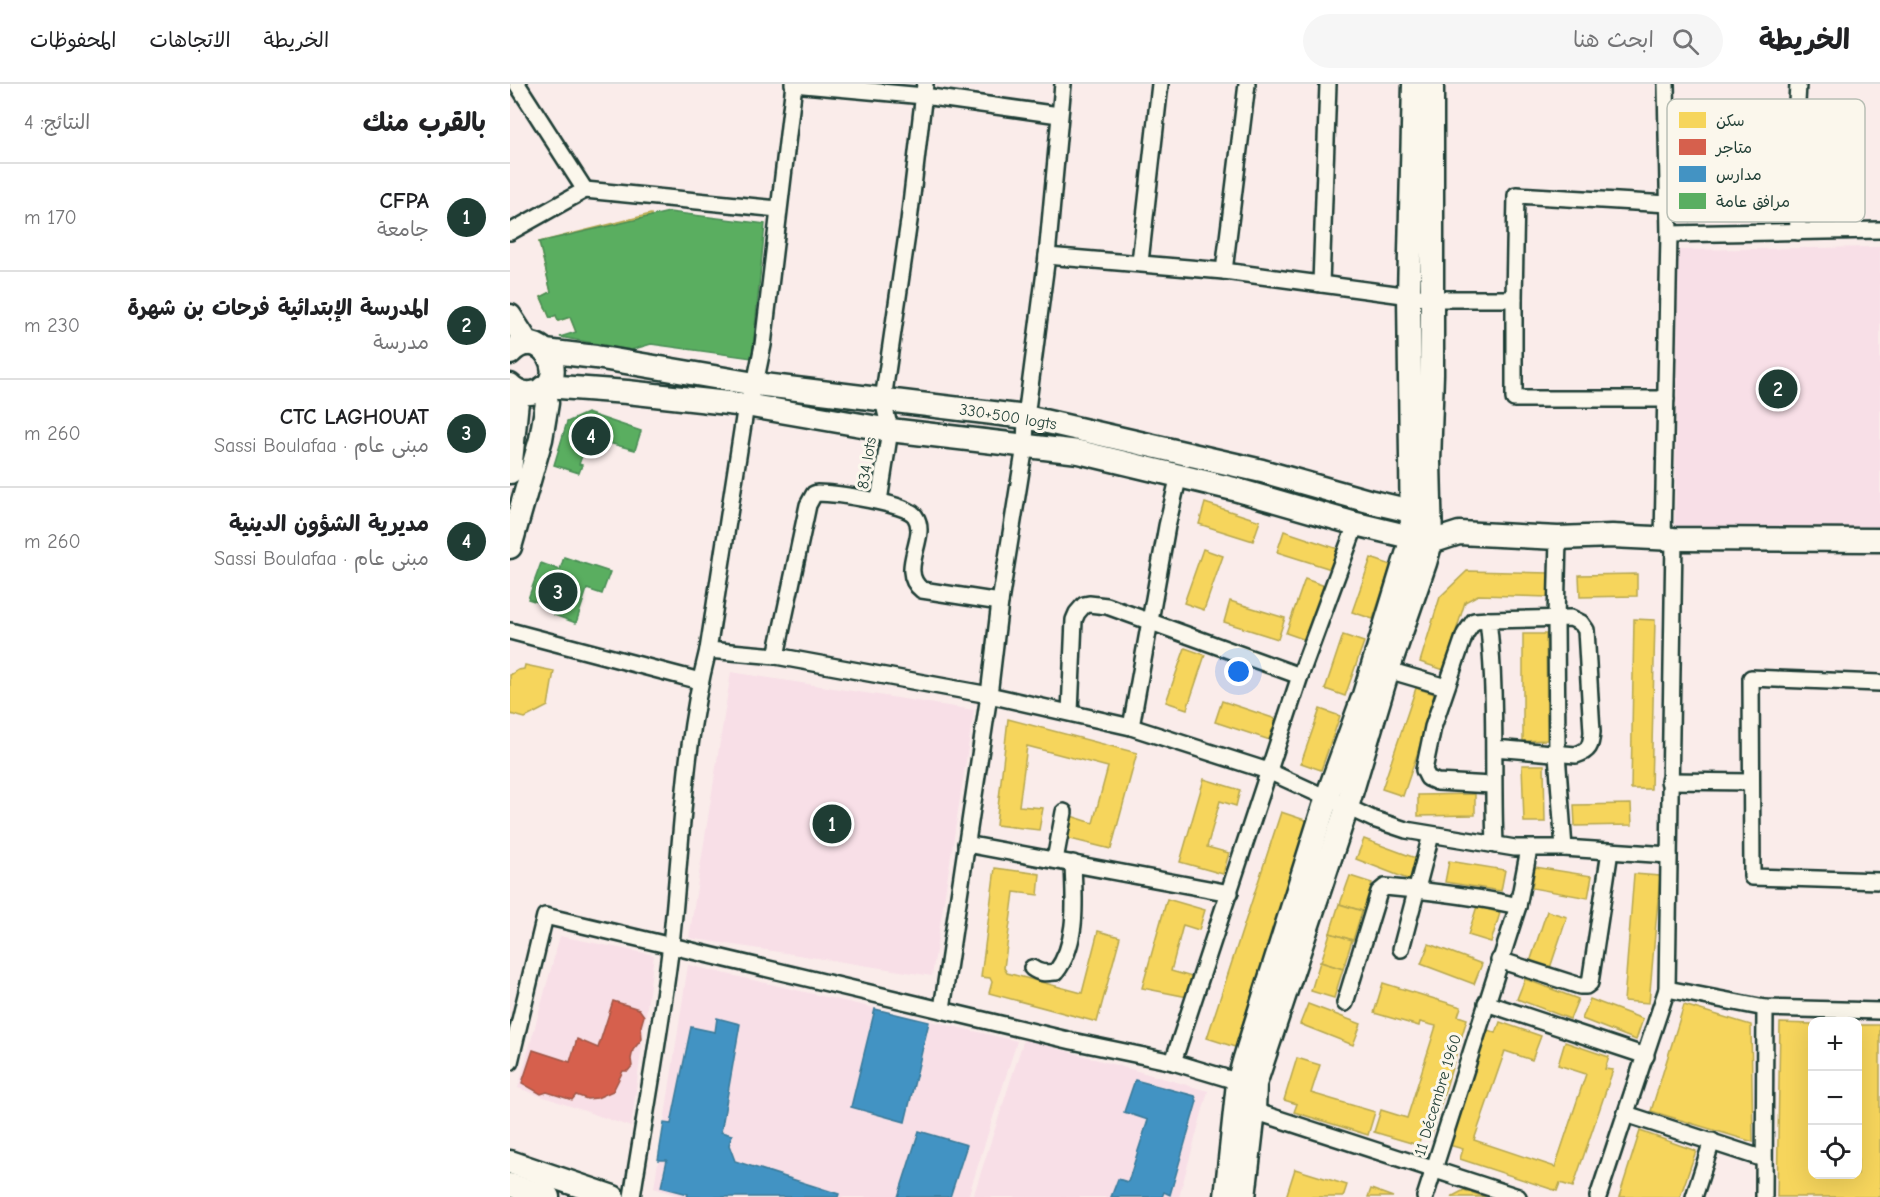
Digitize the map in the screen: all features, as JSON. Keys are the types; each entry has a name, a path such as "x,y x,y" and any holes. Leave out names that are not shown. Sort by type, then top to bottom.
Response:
{"street":[{"path":"517,84 585,190"},
{"path":"632,1197 671,944 681,816 700,681 708,650 746,405 755,384 763,345 794,84 925,90 1059,115"},
{"path":"942,1009 989,695 1000,602 1025,446 1026,417 1047,256 1063,84"},
{"path":"1140,262 1160,84"},
{"path":"1224,271 1247,84"},
{"path":"1321,284 1328,84"},
{"path":"1245,1197 1254,1111 1247,1084 1245,1058 1337,802 1388,670 1421,540 1421,513 1412,444 1409,295 1414,84"},
{"path":"1421,513 1429,462 1433,299 1432,84"},
{"path":"1665,84 1667,164"},
{"path":"1797,99 1798,84"},
{"path":"890,430 883,400 925,90"},
{"path":"510,232 585,190 778,209"},
{"path":"1666,399 1514,399 1514,299 1516,195 1667,204"},
{"path":"1598,1197 1667,989 1670,781 1666,399 1669,222"},
{"path":"1798,222 1798,232"},
{"path":"1669,234 1880,230"},
{"path":"1047,256 1140,262 1224,271 1433,299 1514,299"},
{"path":"510,316 528,349 553,364 553,372 545,387 547,403 541,439 510,547"},
{"name":"330+500 logts","path":"528,349 596,357 755,384 1026,417 1262,471 1421,513 1445,522 1459,533"},
{"path":"510,472 514,388 533,393 545,387 627,392 746,405 890,430 1079,452 1179,475 1421,540 1459,533 1558,538 1612,536 1669,539 1880,540"},
{"name":"834 lots","path":"879,501 890,430"},
{"path":"1131,727 1172,500 1179,475"},
{"path":"777,656 810,499 814,494 823,493 879,501 910,511 916,516 919,527 911,572 912,580 922,590 1000,602"},
{"path":"1173,1062 1300,676 1356,524"},
{"path":"1558,538 1557,754 1564,848"},
{"path":"1337,802 1364,695 1421,540"},
{"path":"1070,712 1074,620 1079,609 1089,604 1107,606 1151,621 1300,676"},
{"path":"1492,785 1437,782 1428,778 1424,770 1446,687 1465,634 1474,621 1571,618 1581,623 1586,630 1592,732 1591,745 1587,752 1576,756 1494,748"},
{"path":"1488,620 1494,748 1492,785 1495,845"},
{"path":"510,631 700,681"},
{"path":"708,650 777,656 989,695 1131,727 1268,771 1373,819 1395,827 1431,835 1529,849 1564,848 1669,855"},
{"path":"1388,670 1446,687"},
{"path":"1880,683 1751,678 1752,877 1880,881"},
{"path":"1670,781 1751,782"},
{"path":"1055,860 1064,812"},
{"path":"1401,949 1431,835"},
{"path":"966,844 1230,893"},
{"name":"11 Décembre 1960","path":"1425,1197 1518,906 1529,849"},
{"path":"1499,960 1580,986 1590,983 1610,851"},
{"path":"1032,968 1045,974 1056,972 1063,964 1075,915 1073,863"},
{"path":"1345,1003 1379,892 1385,887 1454,895 1518,906"},
{"path":"510,1062 545,916 671,944 1072,1041 1173,1062 1247,1084"},
{"path":"1667,989 1765,1008 1880,1011"},
{"path":"1486,1003 1646,1056"},
{"path":"1764,1197 1765,1008"},
{"path":"1226,1197 1247,1084"},
{"path":"1254,1111 1518,1197"},
{"path":"1626,1114 1764,1159"},
{"path":"1694,1197 1712,1141"},
{"path":"510,1162 614,1197"},
{"path":"510,1185 548,1197"}],"shaded area":[{"path":"1880,247 1880,531 1675,529 1678,250"},
{"path":"731,672 974,710 932,976 689,938"},
{"path":"560,936 654,955 631,1127 518,1088"},
{"path":"688,965 1017,1041 968,1197 681,1197 654,1188"},
{"path":"1024,1039 1208,1091 1179,1197 973,1197"}],"building: سكن":[{"path":"651,214 671,296 686,292 689,304 576,332 570,317 558,321 556,315 550,318 541,297 551,292 539,242"},
{"path":"1205,503 1260,521 1253,541 1199,524"},
{"path":"1284,531 1338,549 1331,569 1277,552"},
{"path":"1203,549 1223,556 1204,610 1184,603"},
{"path":"1371,558 1391,565 1373,619 1352,612"},
{"path":"1467,571 1549,573 1548,597 1478,595 1465,602 1444,670 1420,662 1440,597"},
{"path":"1637,574 1637,596 1580,597 1579,575"},
{"path":"1305,579 1325,586 1306,640 1286,633"},
{"path":"1230,601 1285,618 1278,639 1224,622"},
{"path":"1634,619 1655,620 1651,789 1631,789"},
{"path":"1523,634 1546,634 1547,740 1523,741"},
{"path":"1343,635 1364,642 1345,696 1325,689"},
{"path":"1185,648 1205,655 1187,709 1166,702"},
{"path":"525,665 554,671 548,706 525,718 510,714 510,675 524,669"},
{"path":"1416,688 1437,695 1403,796 1382,789"},
{"path":"1222,701 1276,719 1270,740 1215,722"},
{"path":"1320,709 1340,716 1321,770 1301,763"},
{"path":"1008,719 1137,753 1111,849 1066,838 1071,816 1093,823 1108,767 1027,746 1019,806 1043,808 1039,830 996,825"},
{"path":"1522,765 1544,765 1545,822 1524,822"},
{"path":"1204,779 1240,790 1236,806 1220,801 1207,847 1229,853 1223,874 1180,862"},
{"path":"1475,794 1475,815 1418,816 1418,795"},
{"path":"1631,804 1632,825 1575,826 1574,805"},
{"path":"1281,812 1308,821 1235,1047 1207,1038"},
{"path":"1364,839 1418,859 1410,880 1356,859"},
{"path":"1449,861 1505,870 1501,891 1445,882"},
{"path":"1535,867 1592,876 1588,898 1532,888"},
{"path":"995,868 1040,874 1038,895 1014,892 1004,968 1007,973 1082,993 1098,931 1120,937 1097,1022 989,993 992,982 990,978 981,977"},
{"path":"1634,874 1660,876 1649,1003 1624,1001"},
{"path":"1350,876 1372,883 1363,911 1340,904"},
{"path":"1167,899 1205,910 1199,930 1183,925 1171,971 1192,977 1188,997 1142,988"},
{"path":"1339,904 1362,911 1353,940 1330,933"},
{"path":"1477,906 1500,913 1491,942 1468,935"},
{"path":"1547,911 1567,917 1549,971 1529,965"},
{"path":"1330,933 1352,940 1343,969 1321,962"},
{"path":"1429,944 1482,964 1474,984 1421,964"},
{"path":"1320,962 1343,969 1334,998 1311,991"},
{"path":"1525,979 1578,999 1570,1019 1517,999"},
{"path":"1383,983 1461,1007 1458,1016 1467,1019 1431,1136 1422,1133 1418,1145 1374,1132 1381,1110 1407,1118 1436,1026 1420,1022 1419,1026 1374,1013"},
{"path":"1590,999 1643,1019 1636,1040 1582,1019"},
{"path":"1308,1004 1361,1024 1353,1045 1300,1024"},
{"path":"1684,1005 1751,1025 1753,1142 1651,1111"},
{"path":"1500,1022 1541,1036 1532,1060 1505,1051 1474,1140 1555,1167 1586,1074 1558,1065 1565,1042 1609,1057 1605,1069 1613,1070 1573,1187 1560,1183 1557,1191 1460,1159 1463,1149 1449,1145 1488,1030 1496,1033"},
{"path":"1780,1023 1808,1024 1808,1179 1862,1179 1862,1025 1880,1025 1880,1197 1777,1197"},
{"path":"1297,1058 1320,1065 1311,1093 1375,1112 1368,1135 1294,1112 1297,1104 1284,1100"},
{"path":"1640,1131 1696,1151 1680,1197 1619,1197"},
{"path":"1295,1169 1347,1185 1343,1197 1286,1197"},
{"path":"1371,1189 1393,1197 1368,1197"},
{"path":"1464,1190 1485,1197 1451,1197"}],"building: متاجر":[{"path":"613,1001 639,1009 644,1016 641,1026 642,1039 633,1050 632,1066 628,1071 623,1071 613,1091 597,1098 587,1099 576,1095 572,1100 547,1092 541,1094 522,1083 533,1050 570,1062 577,1039 598,1048"}],"building: مدارس":[{"path":"875,1009 929,1022 905,1122 851,1107"},
{"path":"717,1018 740,1024 721,1132 732,1135 729,1145 735,1161 839,1194 838,1197 687,1197 688,1194 661,1187 667,1160 658,1160 664,1123 671,1124 691,1027 715,1032"},
{"path":"1135,1080 1195,1096 1197,1101 1170,1195 1164,1192 1162,1197 1111,1197 1118,1179 1128,1182 1148,1120 1124,1112"},
{"path":"919,1131 967,1145 950,1197 898,1197"}],"building: مرافق عامة":[{"path":"669,212 765,224 752,358 651,344 631,350 560,337 576,332 570,317 558,321 556,315 550,318 541,297 551,292 539,242"},
{"path":"587,413 641,431 635,450 609,443 582,456 579,473 554,465 567,422"},
{"path":"564,557 610,572 602,594 587,589 576,623 554,615 553,607 528,599 541,563 560,570"}],"place":[{"name":"المدرسة الإبتدائية فرحات بن شهرة","path":"1778,389"},
{"name":"مديرية الشؤون الدينية","path":"591,436"},
{"name":"CTC LAGHOUAT","path":"558,592"},
{"name":"CFPA","path":"832,824"}]}
